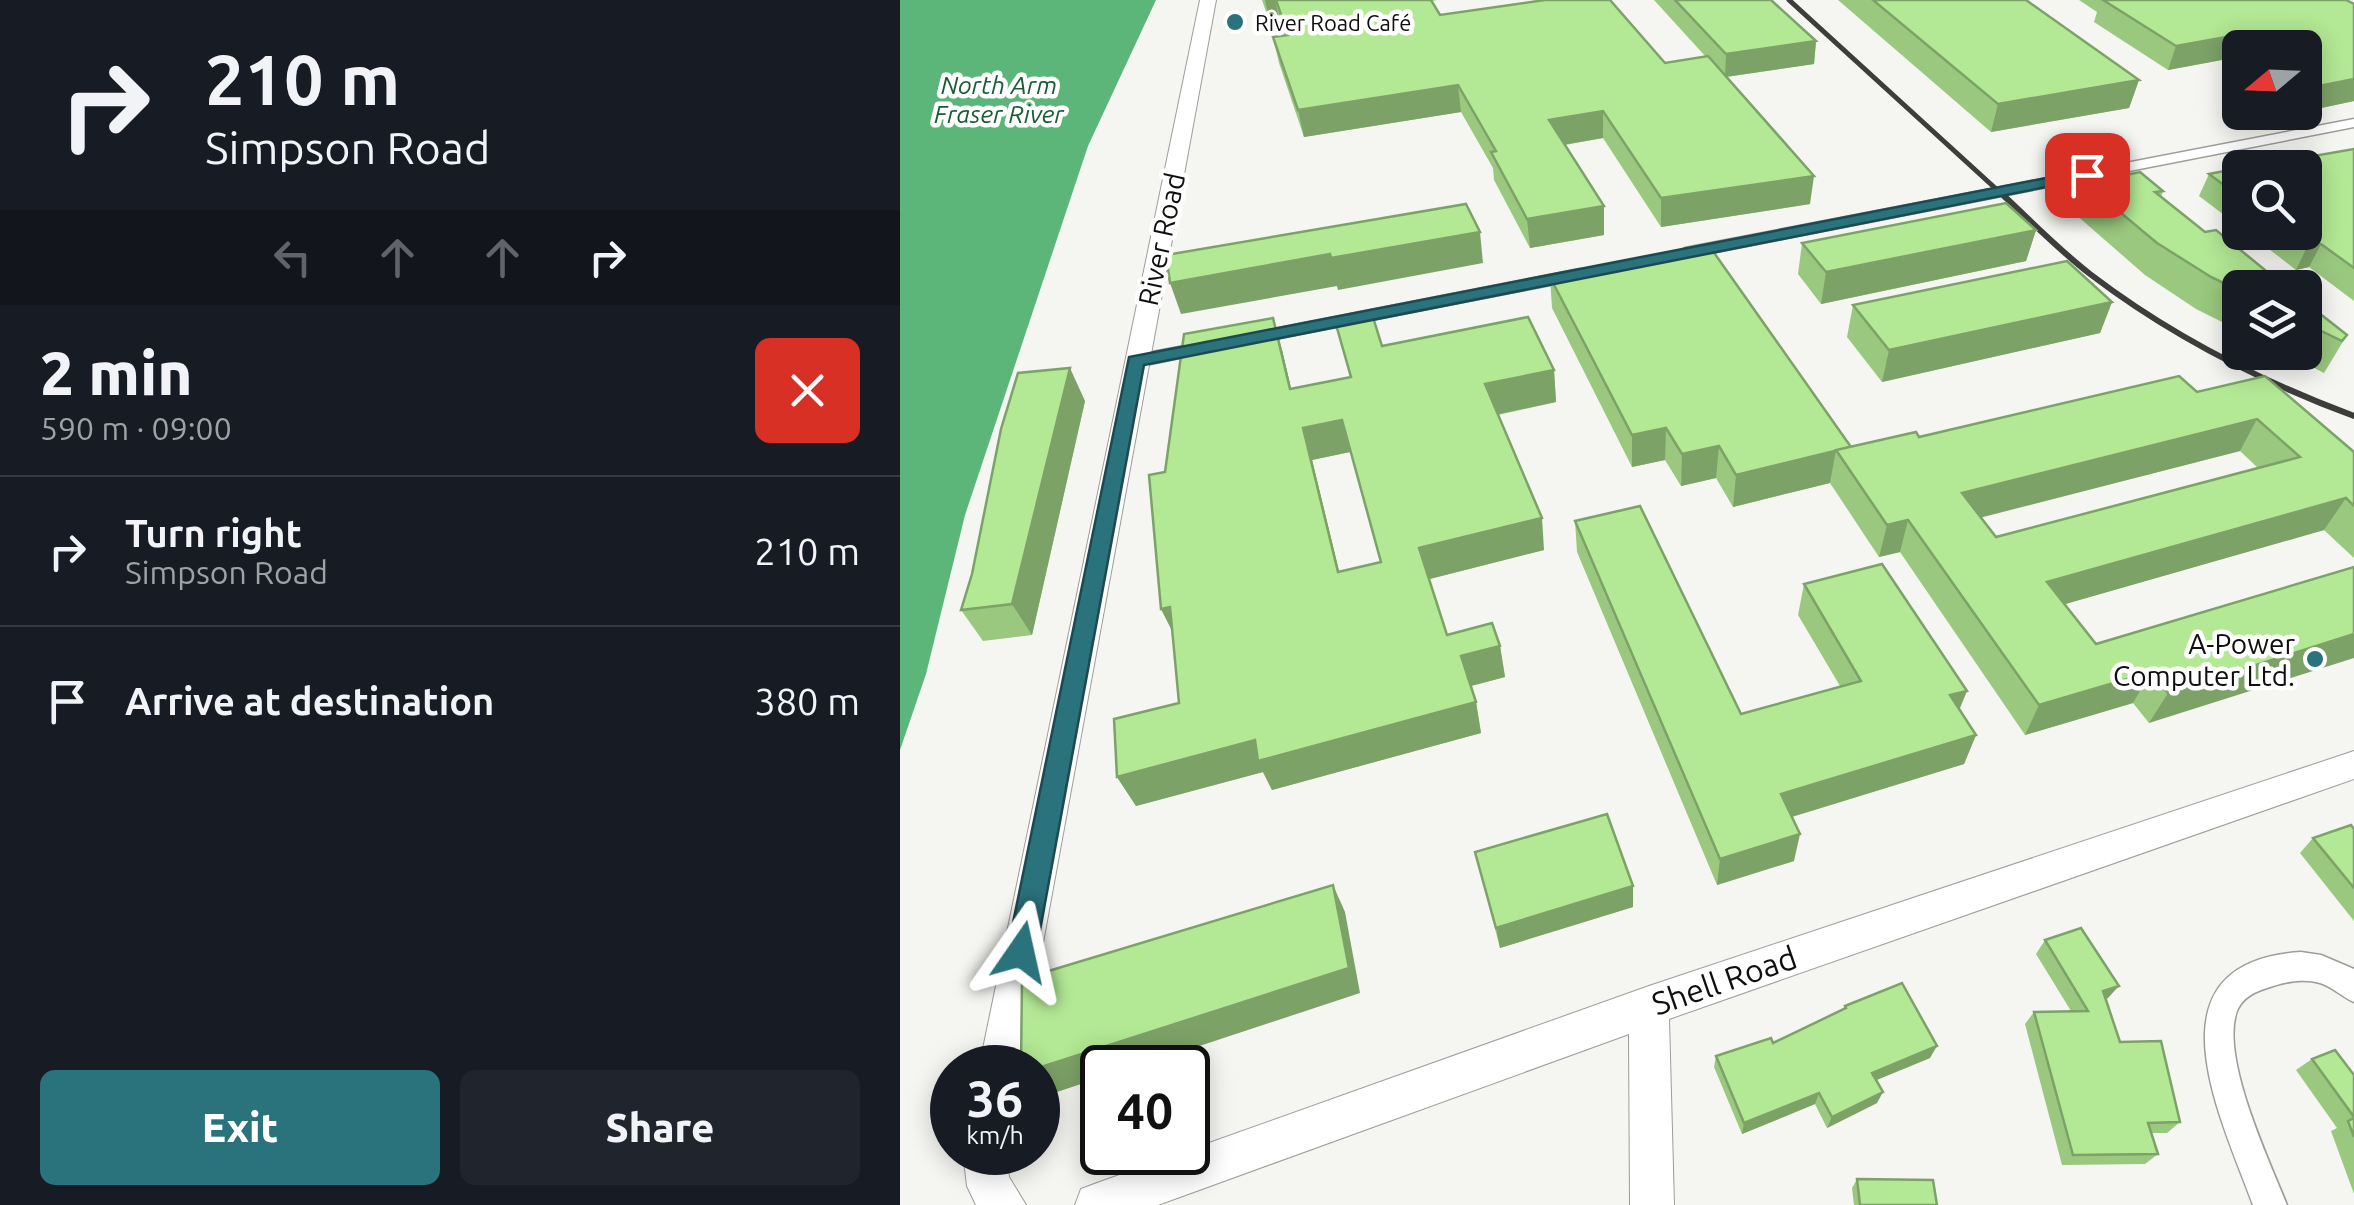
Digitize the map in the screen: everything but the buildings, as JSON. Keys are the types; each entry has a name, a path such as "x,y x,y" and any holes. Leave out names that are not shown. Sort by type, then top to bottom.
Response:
{"street":[{"name":"River Road","path":"1003,1045 1208,0"},
{"path":"1670,256 2354,123"},
{"path":"1136,361 1594,271"},
{"name":"Shell Road","path":"1097,1205 1650,1006 2354,765"},
{"path":"2270,1205 2220,1060 2218,1014 2234,989 2284,968 2315,967 2346,980 2354,988"},
{"path":"1650,1006 1652,1205"},
{"path":"987,1175 989,1186 1004,1205"}],"water":[{"name":"North Arm Fraser River","path":"900,0 1156,0 1088,146 965,515 926,674 900,750"}],"railway":[{"path":"1789,0 2006,198"},
{"path":"2004,196 2079,265 2152,317 2250,372 2354,416"}],"place":[{"name":"River Road Café","path":"1235,22"},
{"name":"A-Power Computer Ltd.","path":"2315,659"}],"route":[{"path":"1021,952 1136,361 2087,175"}]}
